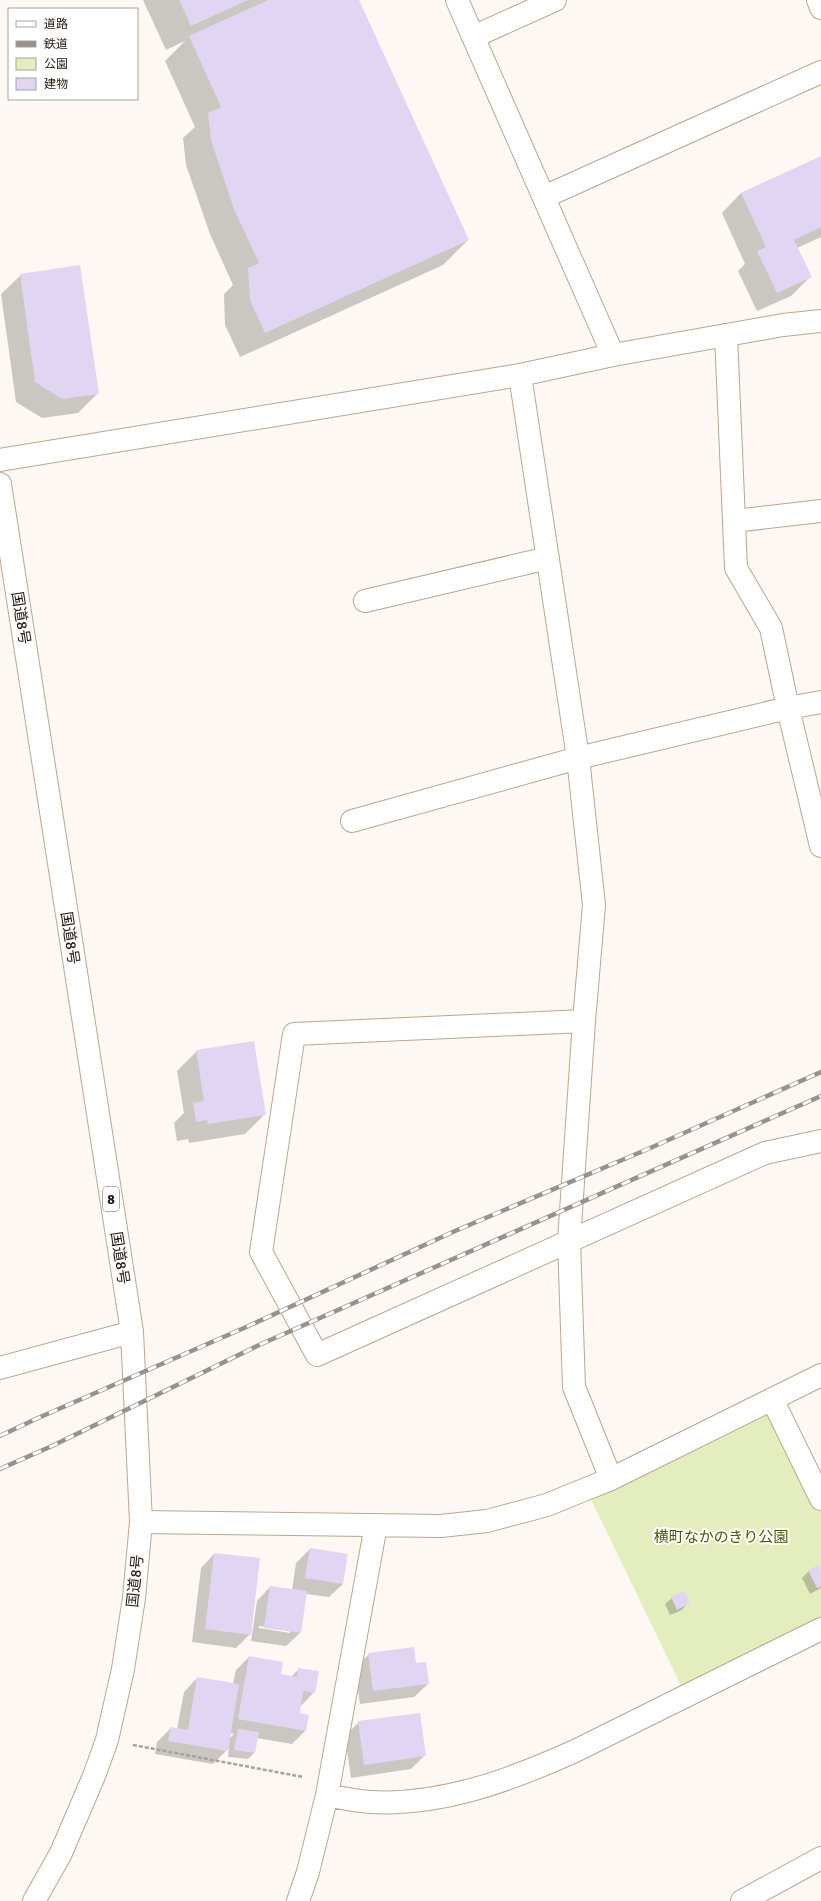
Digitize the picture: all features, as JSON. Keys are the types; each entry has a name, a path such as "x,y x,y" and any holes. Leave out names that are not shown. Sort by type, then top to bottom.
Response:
{"main road":[{"path":"457,0 613,355"},
{"path":"473,37 555,0"},
{"path":"818,0 821,8"},
{"path":"544,197 821,72"},
{"path":"0,460 520,375 613,355 783,325 821,321"},
{"path":"726,335 736,568 771,628 788,708 821,846"},
{"path":"520,375 578,758 594,905 584,1021 569,1241 574,1387 611,1479"},
{"name":"国道8号","path":"0,484 132,1332 141,1522 134,1598 123,1669 107,1740 94,1776 61,1853 34,1901"},
{"path":"734,521 821,511"},
{"path":"365,601 548,558"},
{"path":"352,821 578,758 788,708 821,702"},
{"path":"584,1021 294,1034 260,1252 316,1355 765,1153 821,1141"},
{"path":"0,1368 132,1332"},
{"path":"141,1522 441,1526 487,1521 547,1505 611,1479 821,1375"},
{"path":"772,1399 821,1498"},
{"path":"298,1901 308,1872 328,1789 376,1525"},
{"path":"328,1789 369,1802 401,1802 451,1795 496,1783 537,1768 575,1751 821,1630"},
{"path":"742,1901 821,1858"}],"path":[{"path":"107,1740 328,1789"}],"green space":[{"name":"横町なかのきり公園","path":"772,1399 821,1499 821,1629 686,1696 586,1489"}],"building":[{"path":"179,0 248,0 191,26"},
{"path":"268,0 359,0 469,240 265,333 250,300 248,268 259,263 234,209 211,140 208,113 221,107 189,36"},
{"path":"821,156 821,227 794,240 812,277 777,293 757,251 766,247 741,193"},
{"path":"80,265 99,394 62,399 35,382 20,274"},
{"path":"254,1041 266,1115 208,1124 207,1120 196,1122 193,1103 204,1101 196,1050"},
{"path":"310,1548 348,1554 343,1584 305,1578"},
{"path":"214,1553 260,1558 251,1635 205,1629"},
{"path":"818,1565 821,1571 821,1587 817,1588 808,1570"},
{"path":"270,1586 307,1591 301,1633 264,1628"},
{"path":"684,1591 690,1603 677,1610 671,1597"},
{"path":"414,1647 416,1663 426,1662 429,1684 373,1691 368,1653"},
{"path":"249,1656 283,1662 281,1674 297,1677 298,1668 319,1671 315,1693 303,1691 300,1713 309,1715 306,1731 238,1719"},
{"path":"197,1677 239,1684 228,1751 168,1741 171,1727 188,1730"},
{"path":"420,1713 426,1756 364,1765 358,1721"},
{"path":"238,1729 259,1732 255,1753 234,1750"}],"railway":[{"path":"0,1436 244,1328 455,1231 648,1149 821,1072"},
{"path":"0,1469 52,1446 259,1345 821,1096"}]}
